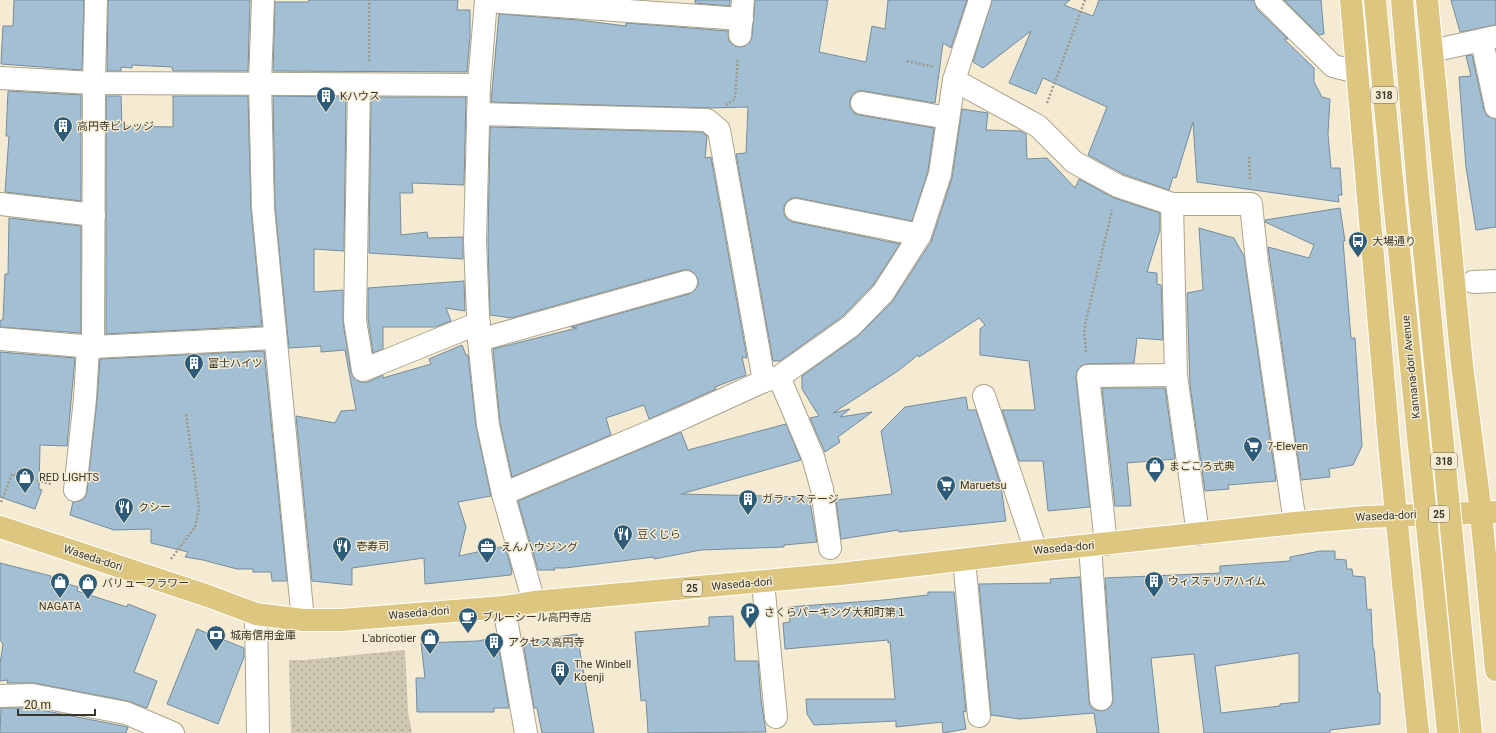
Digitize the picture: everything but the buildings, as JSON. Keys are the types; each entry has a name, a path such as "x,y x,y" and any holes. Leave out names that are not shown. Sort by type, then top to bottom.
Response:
{"main road":[{"path":"1351,0 1418,733"},
{"name":"Kannana-dori Avenue","path":"1375,0 1448,733"},
{"name":"318","path":"1402,0 1418,190 1471,733"},
{"path":"1427,0 1462,364 1489,513 1496,670"},
{"name":"Waseda-dori","path":"0,527 208,596 256,614 302,620 341,620 504,607 534,602 763,582 1365,516 1489,513"}],"street":[{"path":"75,490 90,347 94,215 94,83 96,0"},
{"path":"262,0 260,83 263,208 274,338 302,620"},
{"path":"503,494 771,379 851,326 883,293 920,235 940,174 954,80 980,0"},
{"path":"1266,0 1333,66 1357,72"},
{"path":"534,602 503,494 488,425 479,332 475,241 479,85 486,1 742,18"},
{"path":"1432,51 1489,39 1496,107"},
{"path":"0,78 94,83 479,85"},
{"path":"954,80 1038,126 1074,162 1118,186 1172,204 1251,204 1257,262 1295,523"},
{"path":"364,84 355,320 363,370 479,332 574,315 686,282"},
{"path":"862,103 948,118"},
{"path":"478,114 707,120 719,130 771,379 815,464 822,489 830,548"},
{"path":"0,204 94,215"},
{"path":"1172,204 1176,375 1198,534"},
{"path":"796,210 920,235"},
{"path":"1473,282 1496,281"},
{"path":"0,339 90,347 274,338"},
{"path":"1101,699 1098,545 1088,376 1176,375"},
{"path":"984,396 1036,551"},
{"path":"964,560 979,716"},
{"path":"763,582 776,717"},
{"path":"504,607 526,733"},
{"path":"256,614 258,733"},
{"path":"0,696 32,695 126,713 173,733"}],"path":[{"path":"364,84 369,0"},
{"path":"1038,126 1085,0"},
{"path":"707,120 735,99 742,18"},
{"path":"1088,376 1084,330 1118,186"},
{"path":"177,562 170,560 195,527 199,509 186,413"},
{"path":"1,502 12,474 75,490"}],"shaded area":[{"path":"405,650 408,712 412,733 291,733 289,660 306,660"}],"place":[{"name":"Kハウス","path":"326,113"},
{"name":"高円寺ビレッジ","path":"63,143"},
{"name":"大場通り","path":"1358,258"},
{"name":"富士ハイツ","path":"194,380"},
{"name":"7-Eleven","path":"1253,463"},
{"name":"まごころ式典","path":"1155,483"},
{"name":"RED LIGHTS","path":"25,494"},
{"name":"Maruetsu","path":"946,502"},
{"name":"ガラ・ステージ","path":"748,516"},
{"name":"クシー","path":"124,524"},
{"name":"豆くじら","path":"623,551"},
{"name":"壱寿司","path":"342,563"},
{"name":"えんハウジング","path":"487,564"},
{"name":"ウィステリアハイム","path":"1154,598"},
{"name":"NAGATA","path":"60,599"},
{"name":"バリューフラワー","path":"88,600"},
{"name":"さくらパーキング大和町第１","path":"750,629"},
{"name":"ブルーシール高円寺店","path":"468,634"},
{"name":"城南信用金庫","path":"216,652"},
{"name":"L'abricotier","path":"430,655"},
{"name":"アクセス高円寺","path":"494,659"},
{"name":"The Winbell Koenji","path":"560,687"}]}
